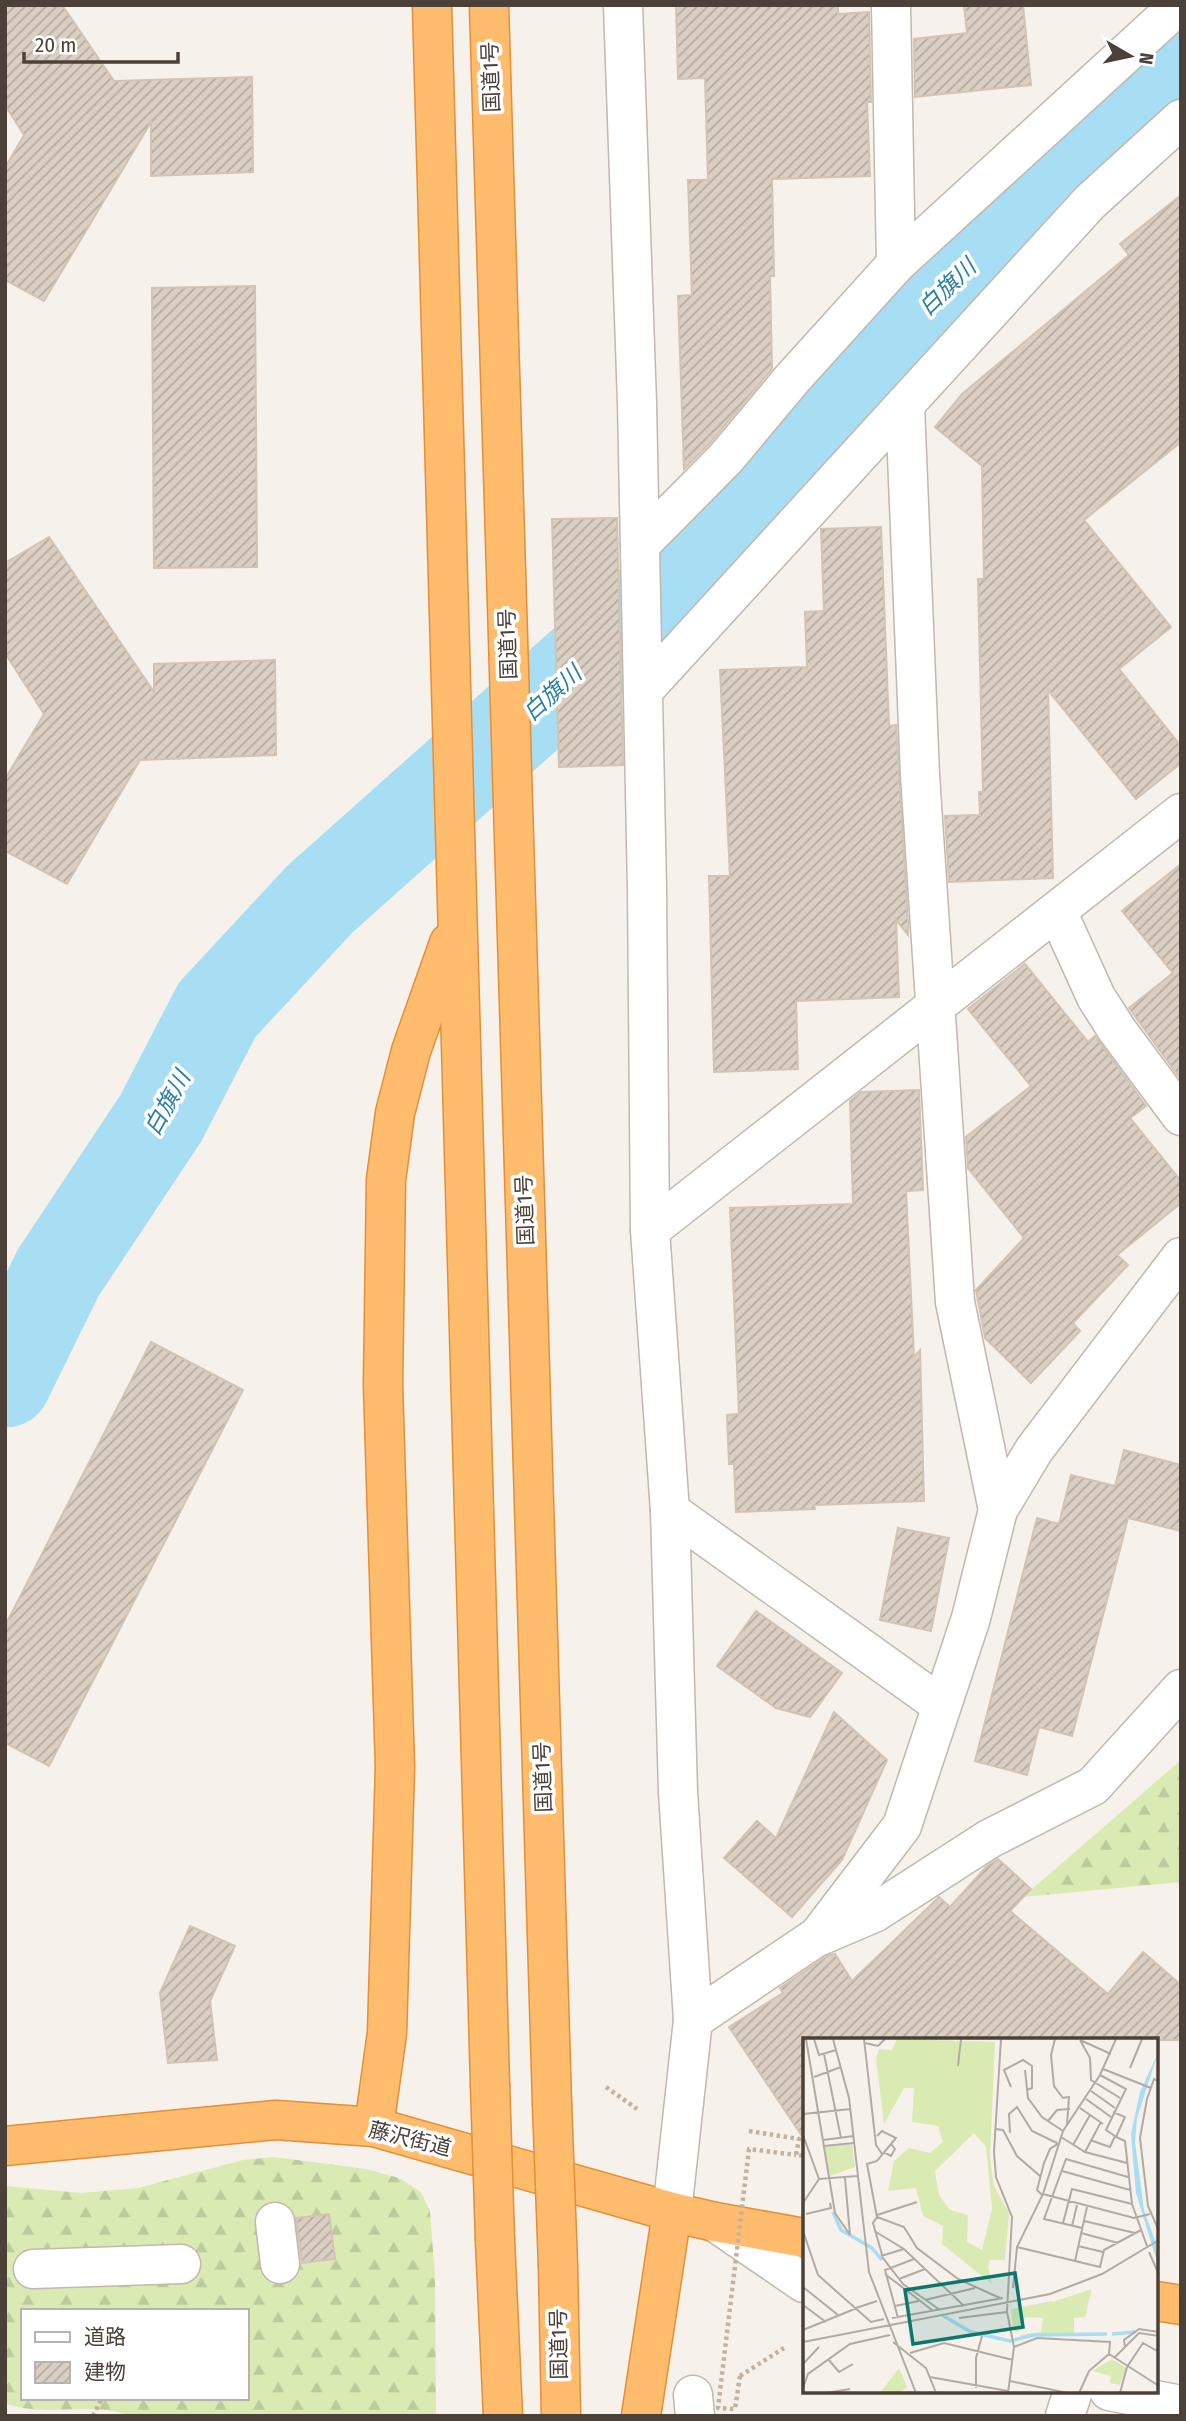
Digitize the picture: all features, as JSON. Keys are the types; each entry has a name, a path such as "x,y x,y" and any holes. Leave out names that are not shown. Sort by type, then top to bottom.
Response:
{"highway":[{"path":"432,5 490,2084 503,2416"},
{"name":"国道1号","path":"489,5 561,2416"},
{"path":"374,2127 387,2033 395,1767 383,1385 386,1180 395,1113 411,1051 457,920"},
{"name":"藤沢街道","path":"5,2146 276,2120 374,2127 672,2212 803,2238"},
{"path":"641,2416 672,2212"},
{"path":"1158,2301 1181,2305"}],"street":[{"path":"623,5 640,545 650,1230 670,1511 678,1792 693,2020 672,2212"},
{"path":"891,5 896,264"},
{"path":"640,545 726,458 792,379 896,264 1179,5"},
{"path":"643,691 1090,202 1181,119"},
{"path":"905,406 920,775 955,1302 998,1510"},
{"path":"650,1230 1181,813"},
{"path":"1058,911 1096,997 1116,1030 1181,1116"},
{"path":"818,1936 902,1826 971,1618 998,1510 1034,1450 1181,1257"},
{"path":"670,1511 941,1705"},
{"path":"693,2020 818,1936 874,1913 989,1839 1093,1786 1181,1689"},
{"path":"715,2222 803,2282"},
{"path":"33,2269 181,2264"},
{"path":"1065,2416 1072,2393"},
{"path":"1119,2393 1181,2405"}],"path":[{"path":"606,2087 647,2116"},
{"path":"749,2131 799,2139 796,2155"},
{"path":"784,2348 740,2376 735,2409 718,2408 749,2149 803,2156"},
{"path":"93,2416 101,2400"}],"green space":[{"path":"1181,1760 1181,1882 1023,1897"},
{"path":"274,2157 366,2169 399,2178 421,2192 430,2211 435,2277 436,2416 131,2416 100,2409 36,2410 5,2403 5,2186 81,2193 138,2188 243,2160"}],"building":[{"path":"5,5 62,5 114,81 252,77 253,172 151,176 151,122 44,301 5,280 5,168 24,135 5,105"},
{"path":"676,5 838,5 838,14 869,12 871,102 867,102 870,176 772,179 772,369 710,443 684,469 678,296 692,295 688,180 708,180 705,78 678,79"},
{"path":"964,5 1023,5 1031,85 915,97 914,39 967,33"},
{"path":"1181,195 1181,442 1084,520 1171,627 1119,669 1181,746 1181,763 1136,799 1048,690 1053,878 949,882 945,816 980,815 979,792 983,792 978,579 984,579 982,466 935,427 962,394 1129,255 1120,244"},
{"path":"255,286 257,567 154,568 152,288"},
{"path":"617,518 623,765 559,767 552,519"},
{"path":"881,527 889,726 896,725 908,922 908,935 896,920 899,997 796,1001 798,1069 714,1072 709,876 730,876 720,670 807,667 805,612 824,611 821,529"},
{"path":"49,537 154,692 154,664 275,660 276,755 140,760 67,884 5,851 5,779 44,714 5,653 5,563"},
{"path":"1181,864 1180,1078 1129,1008 1173,973 1122,911"},
{"path":"1025,964 1088,1042 1095,1036 1146,1106 1130,1118 1181,1181 1181,1203 1117,1255 1128,1265 1073,1323 1080,1331 1031,1383 985,1338 976,1290 1024,1238 968,1168 966,1137 1031,1086 968,1009"},
{"path":"919,1090 923,1190 906,1191 914,1357 920,1350 924,1501 814,1505 815,1509 736,1512 734,1464 729,1464 727,1415 739,1414 730,1208 853,1204 850,1101 861,1092"},
{"path":"151,1342 243,1390 49,1766 5,1743 5,1626"},
{"path":"1124,1450 1181,1465 1181,1531 1128,1518 1072,1736 1039,1727 1027,1775 975,1761 1037,1518 1059,1524 1071,1475 1115,1486"},
{"path":"898,1528 949,1538 931,1631 880,1620"},
{"path":"756,1611 842,1673 810,1717 776,1708 717,1666"},
{"path":"834,1712 887,1760 842,1860 792,1917 724,1858 757,1821 776,1838"},
{"path":"998,1859 1031,1889 1010,1911 1108,1994 1143,1952 1181,1985 1181,2040 803,2038 803,2138 729,2027 783,1993 780,1988 827,1956 835,1954 852,1981 939,1897 950,1907 986,1867"},
{"path":"190,1926 235,1946 210,2001 217,2060 168,2063 160,1993"},
{"path":"329,2214 335,2259 302,2263 296,2218"}],"waterway":[{"name":"白旗川","path":"5,1381 58,1273 161,1118 217,1010 320,899 688,571 916,315 1146,94 1181,64"}]}
